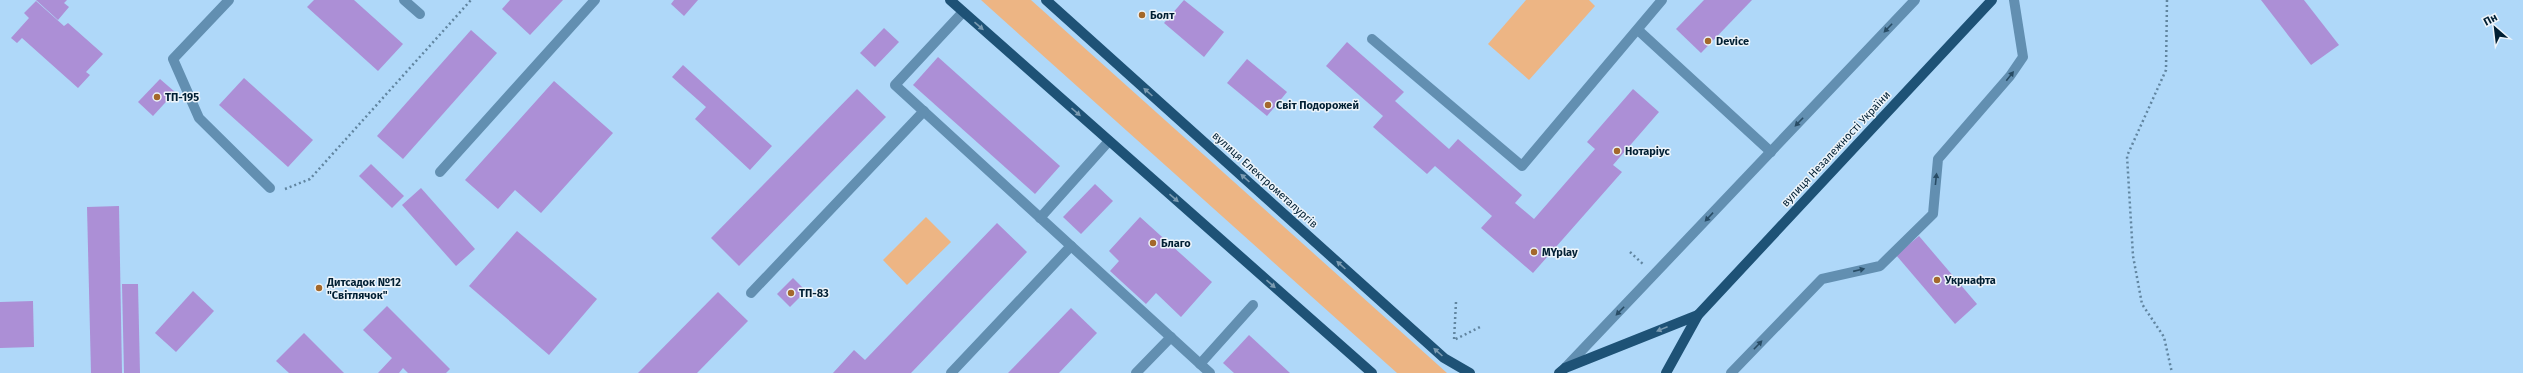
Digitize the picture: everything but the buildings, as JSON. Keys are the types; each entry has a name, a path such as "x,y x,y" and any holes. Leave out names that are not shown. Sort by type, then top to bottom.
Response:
{"main road":[{"path":"950,0 1372,373"},
{"name":"вулиця Електрометалургів","path":"1046,0 1444,358 1470,373"},
{"name":"вулиця Незалежності України","path":"1698,315 1992,0"},
{"path":"1562,371 1698,315"},
{"path":"1666,373 1698,315"}],"street":[{"path":"229,0 173,59 199,118 270,188"},
{"path":"404,0 420,14"},
{"path":"440,172 596,0"},
{"path":"1372,39 1522,166 1662,0"},
{"path":"1562,371 1915,0"},
{"path":"1731,373 1822,279 1880,266 1933,214 1938,159 2010,76 2023,56 2014,0"},
{"path":"963,12 895,85 1210,373"},
{"path":"1638,30 1771,152"},
{"path":"751,293 924,111"},
{"path":"1040,218 1109,141"},
{"path":"951,373 1071,246"},
{"path":"1200,364 1252,305"},
{"path":"1136,373 1171,337"}],"path":[{"path":"270,188 283,190 310,180 471,0"},
{"path":"2167,0 2166,70 2127,156 2133,256 2142,304 2164,337 2172,373"},
{"path":"1630,252 1647,268"},
{"path":"1456,302 1454,340 1482,326"}],"shaded area":[{"path":"981,0 1031,0 1447,373 1397,373"},
{"path":"1526,0 1589,0 1595,6 1529,80 1488,44"},
{"path":"926,217 951,242 907,285 883,260"}],"place":[{"name":"Болт","path":"1142,15"},
{"name":"Device","path":"1708,41"},
{"name":"ТП-195","path":"157,97"},
{"name":"Світ Подорожей","path":"1268,105"},
{"name":"Нотаріус","path":"1617,151"},
{"name":"Благо","path":"1153,243"},
{"name":"MYplay","path":"1534,252"},
{"name":"Укрнафта","path":"1937,280"},
{"name":"Дитсадок №12 \"Світлячок\"","path":"319,288"},
{"name":"ТП-83","path":"791,293"}]}
